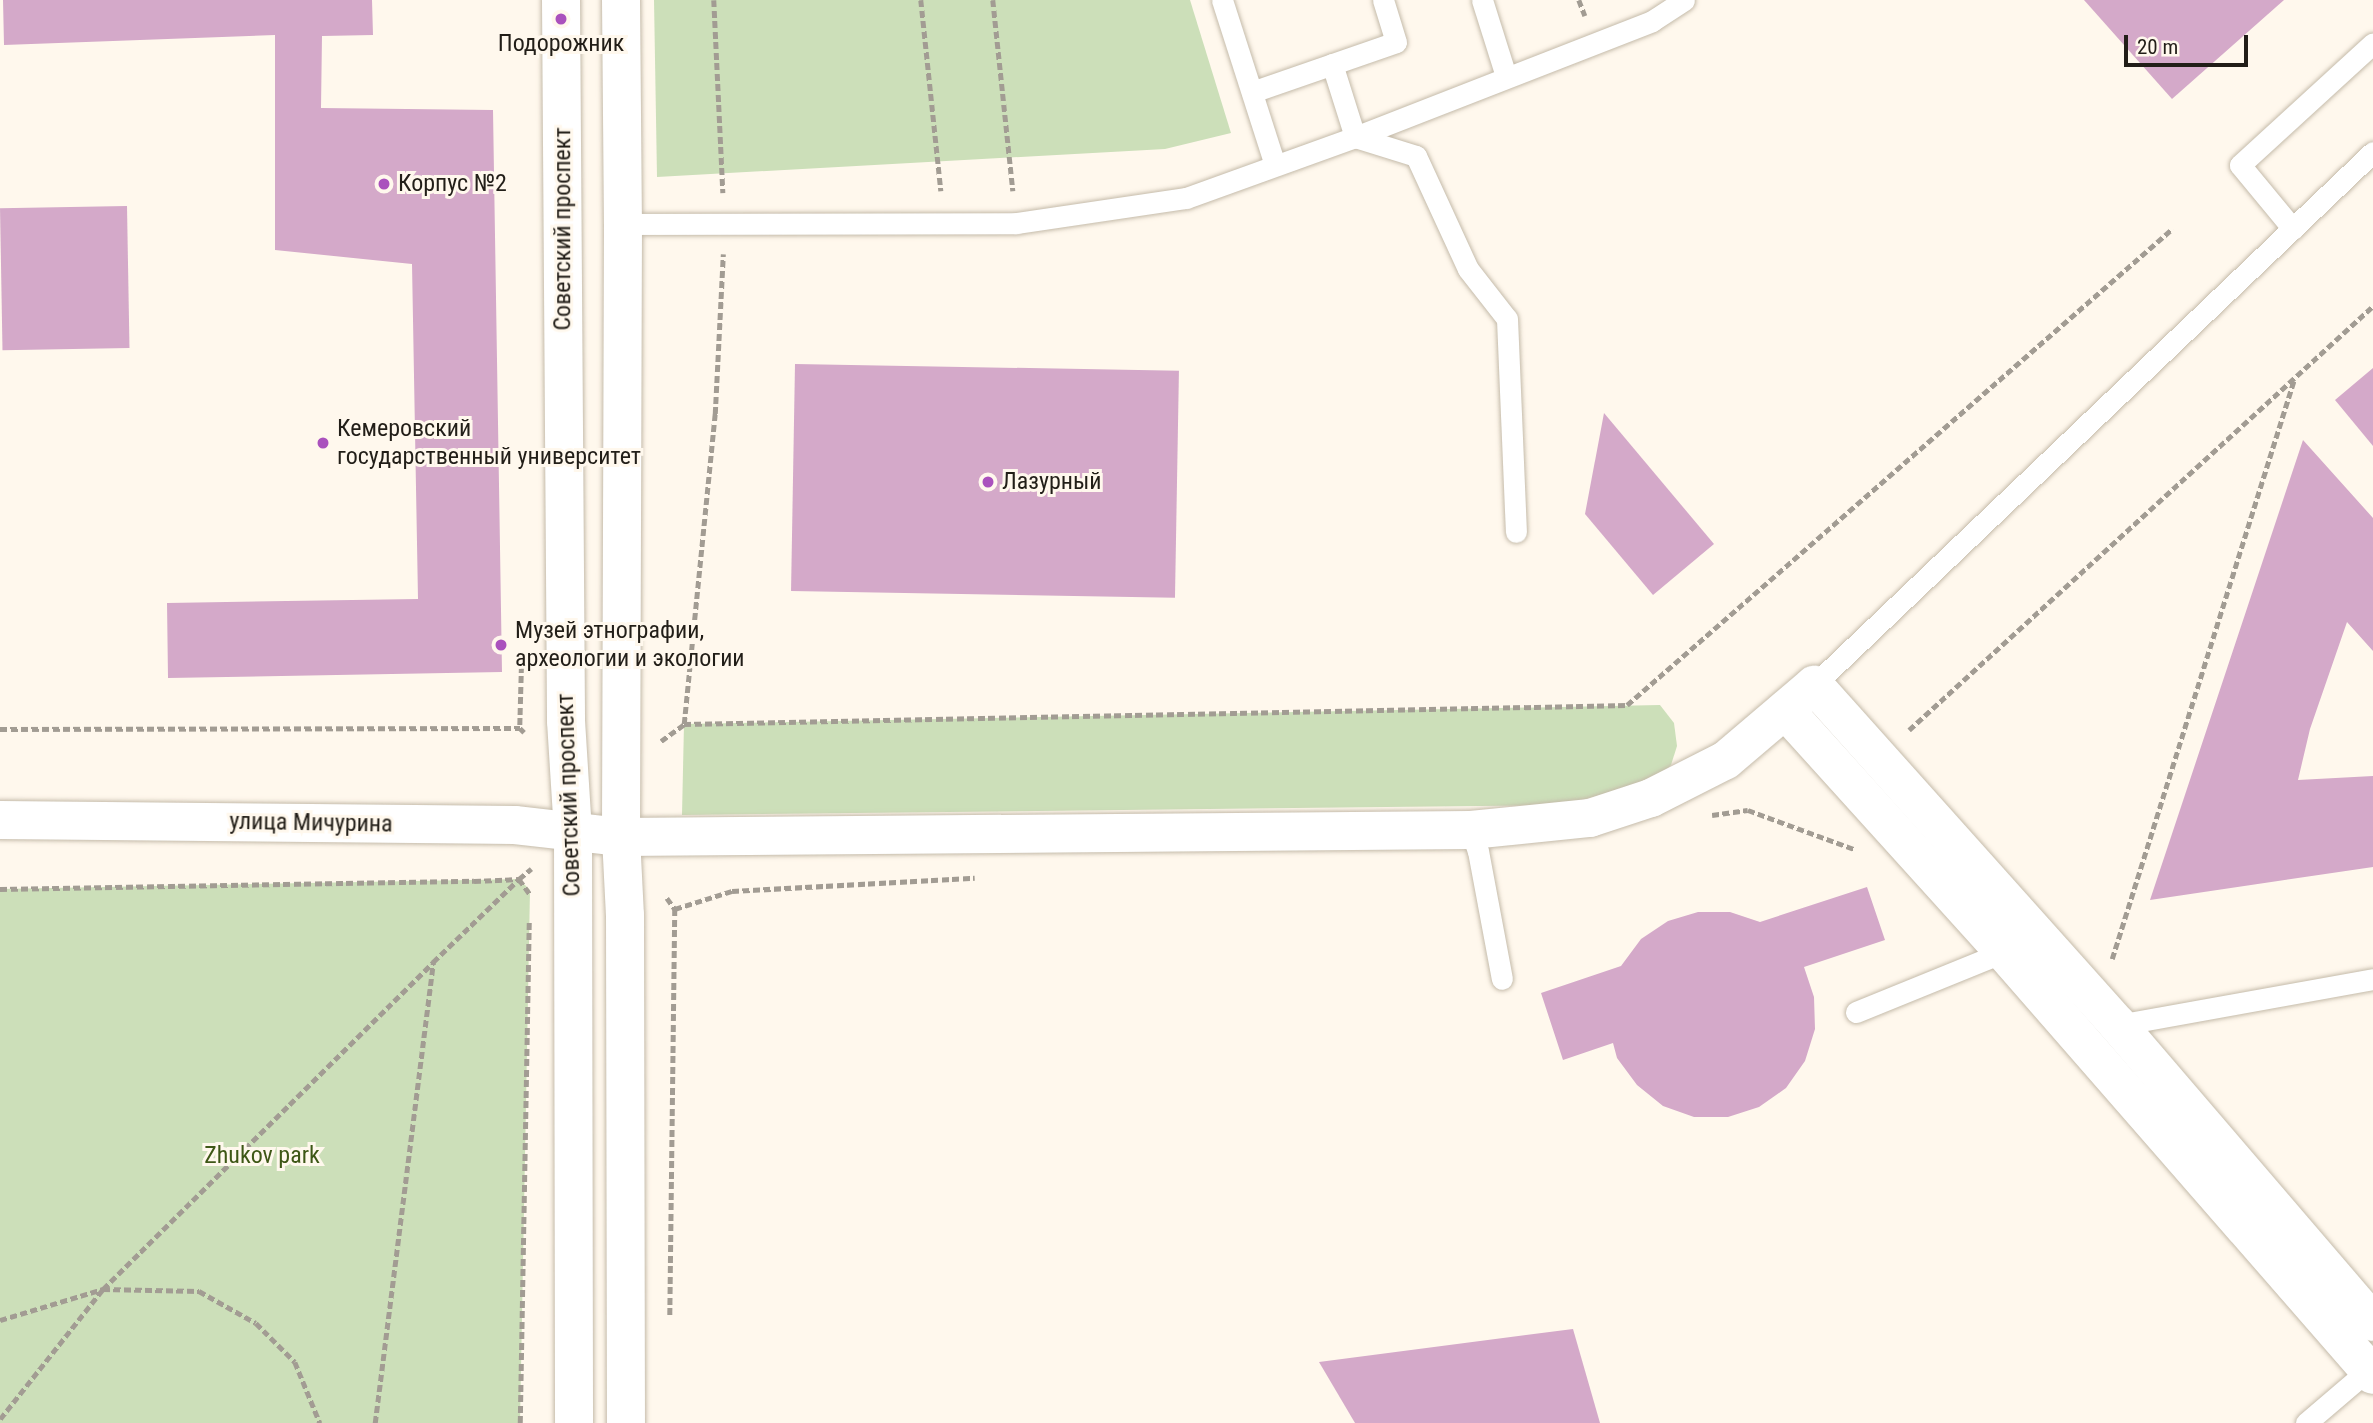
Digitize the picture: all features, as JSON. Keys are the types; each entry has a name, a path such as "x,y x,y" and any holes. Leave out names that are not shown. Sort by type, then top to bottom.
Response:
{"main road":[{"name":"Советский проспект","path":"561,0 566,721 573,832 574,1423"},
{"name":"Советский проспект","path":"621,0 621,837 625,915 626,1423"},
{"name":"улица Мичурина","path":"0,820 515,825 621,837 1471,830 1590,818 1651,798 1726,760 1814,685"},
{"path":"1814,685 2118,1025 2373,1322"},
{"path":"1785,710 2004,951 2370,1372"}],"lane":[{"path":"1222,0 1275,166"},
{"path":"1251,92 1396,42 1382,0"},
{"path":"1482,0 1506,76"},
{"path":"623,224 1016,223 1186,198 1355,137 1652,21 1684,0"},
{"path":"2293,229 2240,165 2373,43"},
{"path":"1332,64 1355,137"},
{"path":"1355,137 1416,156 1468,269 1507,319 1516,532"},
{"path":"1814,685 2373,152"},
{"path":"1471,830 1478,851 1502,979"},
{"path":"1856,1012 2004,951"},
{"path":"2118,1025 2373,979"},
{"path":"2306,1423 2370,1372"}],"path":[{"path":"714,0 724,223 715,414 684,724 1628,705 2172,229"},
{"path":"921,0 944,223"},
{"path":"993,0 1016,223"},
{"path":"1906,733 2373,306"},
{"path":"2109,966 2295,377"},
{"path":"0,729 520,727"},
{"path":"0,889 519,879 530,890 529,903"},
{"path":"0,1419 103,1289 519,879"},
{"path":"670,1326 675,909"},
{"path":"520,1423 529,917"},
{"path":"375,1423 433,962"},
{"path":"0,1320 103,1289 199,1291 256,1323 295,1362 320,1423"}],"green space":[{"path":"654,0 1190,0 1231,133 1165,149 657,177"},
{"path":"1660,705 1674,723 1677,746 1671,765 1657,780 1563,805 682,815 684,724"},
{"name":"Zhukov park","path":"519,879 530,890 520,1423 0,1423 0,889"}],"building":[{"path":"3,0 372,0 373,35 322,36 321,108 493,110 502,672 168,678 167,603 418,599 412,264 275,250 275,35 4,45"},
{"path":"2084,0 2284,0 2172,99"},
{"path":"127,206 129,348 2,350 0,208"},
{"name":"Лазурный","path":"795,364 1179,371 1175,598 791,591"},
{"path":"2373,368 2373,446 2335,400"},
{"path":"1604,413 1714,544 1653,595 1585,514"},
{"path":"2303,440 2373,518 2373,651 2347,622 2310,729 2298,780 2373,776 2373,867 2150,900"},
{"path":"1867,887 1885,940 1804,967 1814,997 1815,1029 1805,1061 1786,1088 1759,1107 1728,1117 1694,1117 1663,1106 1637,1085 1617,1058 1613,1043 1563,1060 1541,993 1621,966 1641,939 1668,921 1698,912 1730,912 1760,922"},
{"path":"1573,1329 1600,1423 1355,1423 1319,1362"}],"place":[{"name":"Подорожник","path":"561,19"},
{"name":"Корпус №2","path":"384,184"},
{"name":"Кемеровский государственный университет","path":"323,443"},
{"name":"Лазурный","path":"988,482"},
{"name":"Музей этнографии, археологии и экологии","path":"501,645"}]}
